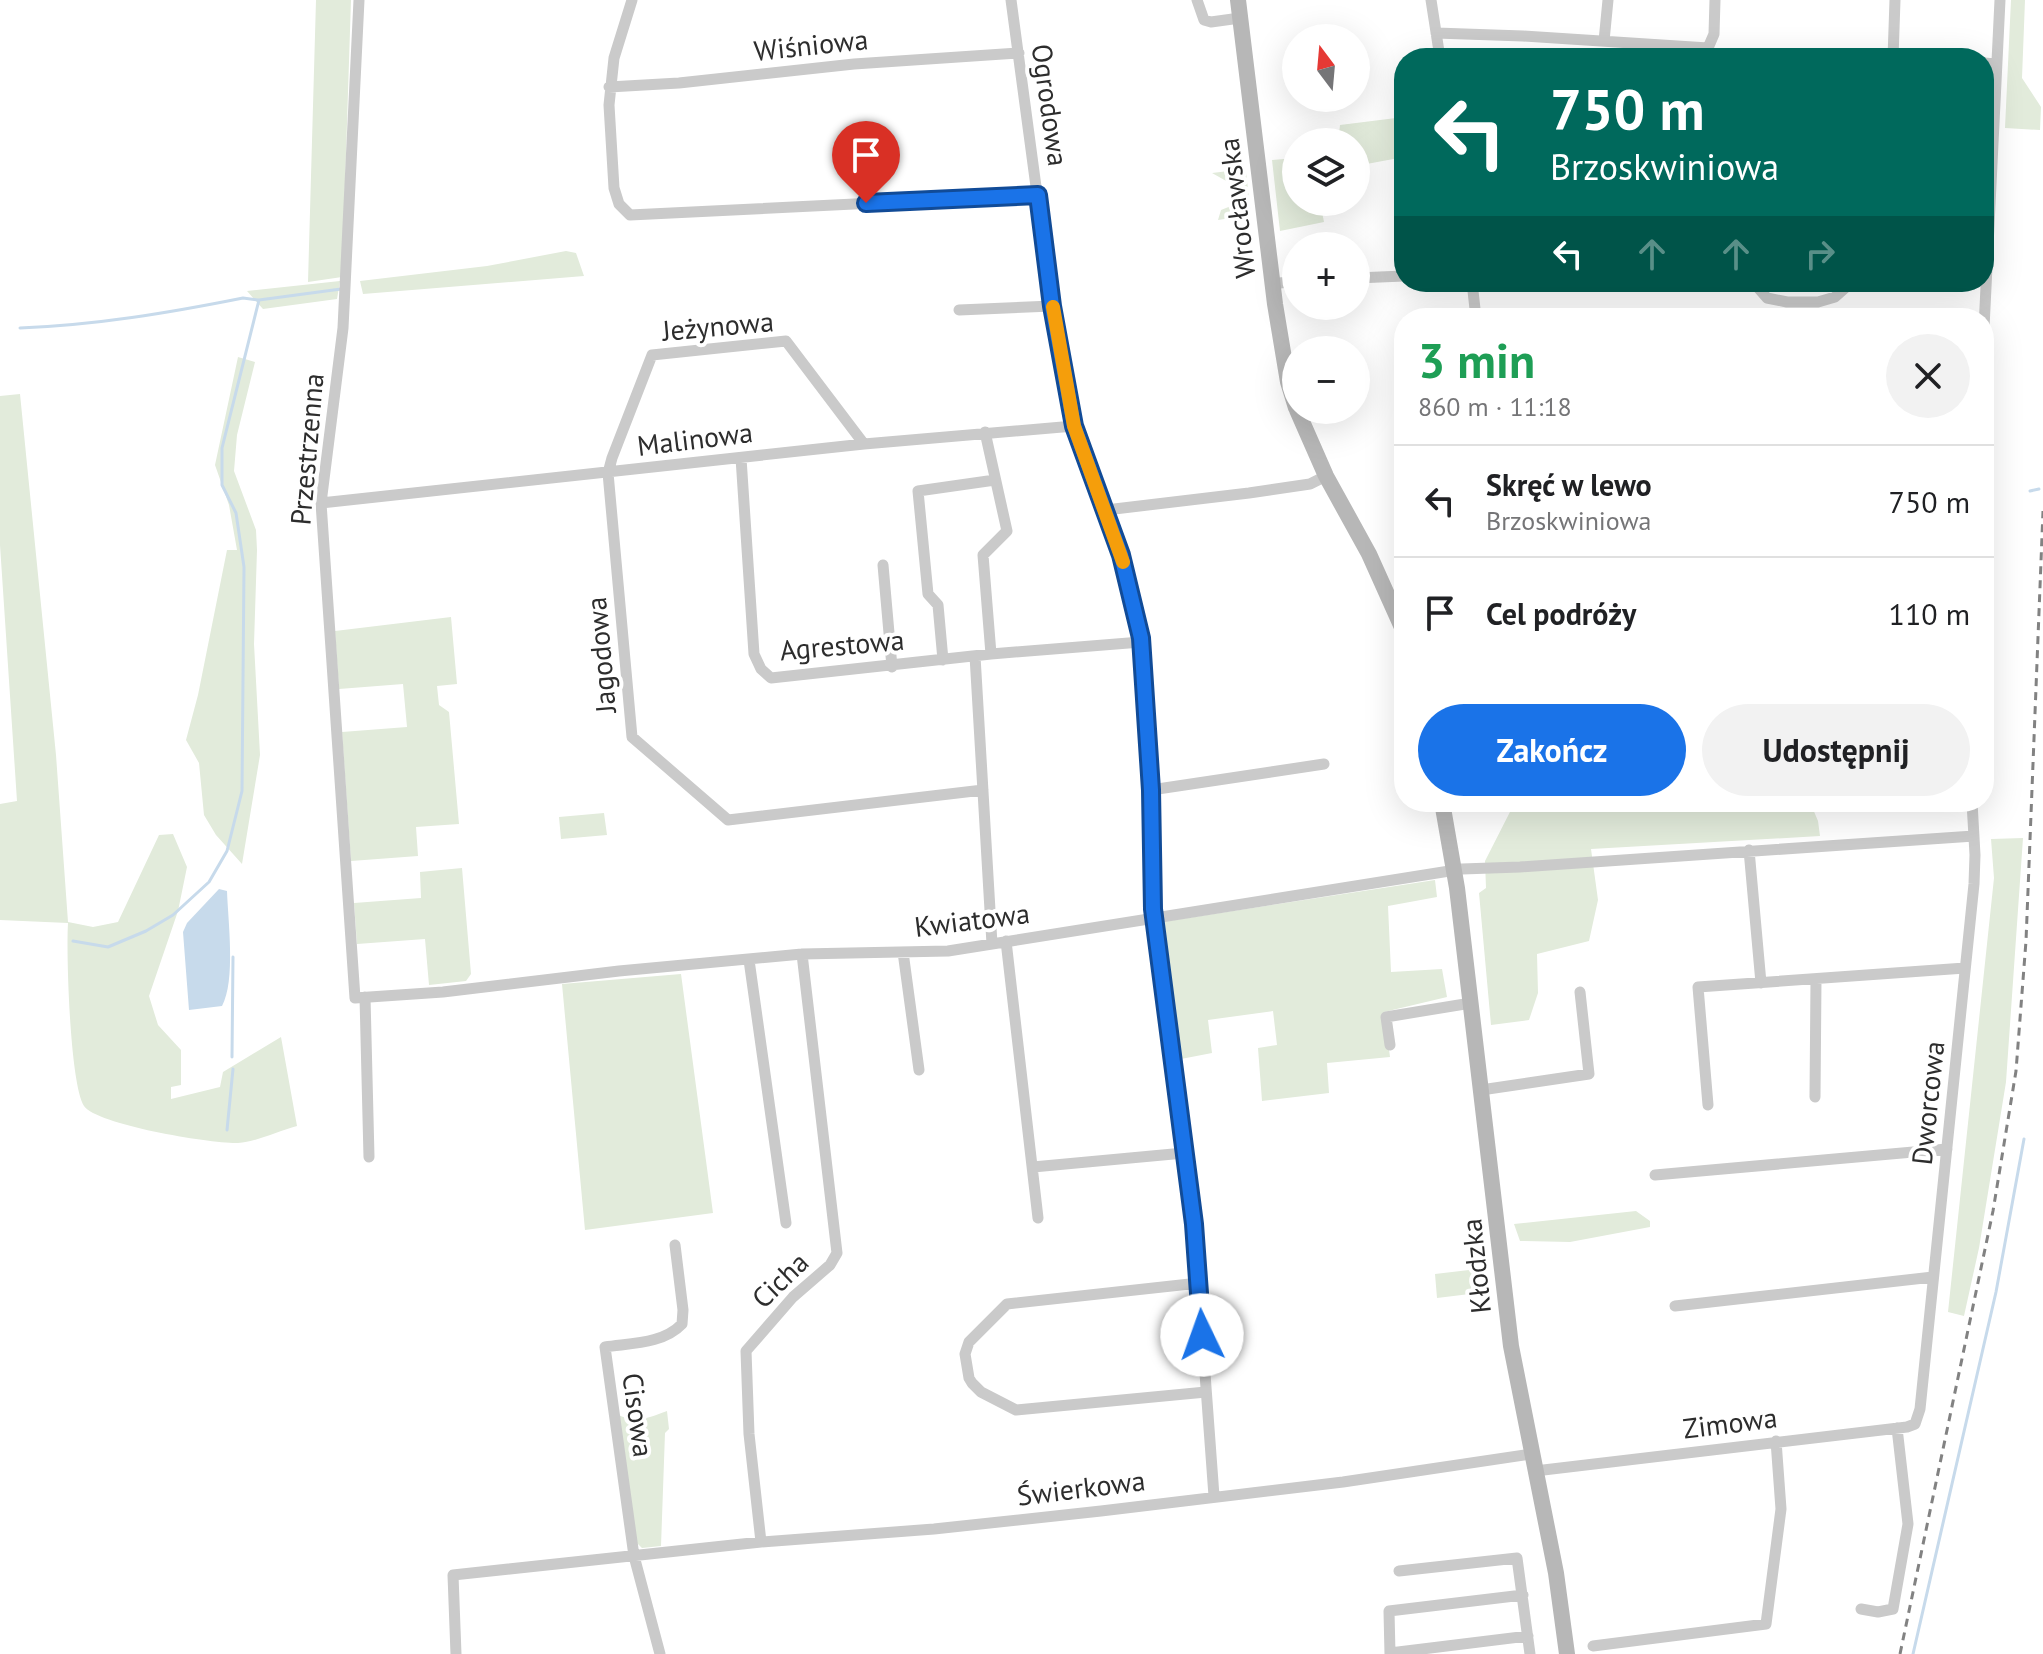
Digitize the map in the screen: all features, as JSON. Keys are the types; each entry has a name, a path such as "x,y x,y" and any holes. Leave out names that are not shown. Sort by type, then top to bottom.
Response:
{"main road":[{"name":"Wrocławska","path":"1238,0 1282,345"},
{"name":"Wrocławska","path":"1303,424 1394,610"},
{"path":"1444,812 1454,870"},
{"name":"Kłodzka","path":"1454,870 1511,1346 1557,1578 1567,1654"}],"street":[{"name":"Przestrzenna","path":"359,0 343,328 321,503 360,998 369,1157"},
{"path":"632,0 614,58 609,87 616,198 625,212 639,216 1038,195"},
{"name":"Ogrodowa","path":"1011,0 1052,306 1074,426 1106,510 1132,595 1141,642 1151,790 1154,917 1199,1283 1214,1496"},
{"path":"1197,0 1204,20 1240,18"},
{"path":"1431,0 1438,48"},
{"path":"1604,41 1608,0"},
{"path":"1711,48 1715,0"},
{"path":"1893,48 1895,0"},
{"path":"1992,48 2000,0"},
{"path":"1436,33 1604,41 1666,48"},
{"name":"Wiśniowa","path":"609,87 679,83 854,64 1019,53"},
{"path":"1370,277 1394,276"},
{"path":"1272,284 1282,283"},
{"path":"1762,292 1767,298 1809,302 1835,297 1841,292"},
{"path":"959,310 1052,306"},
{"name":"Jeżynowa","path":"608,473 652,355 786,341 864,444"},
{"name":"Malinowa","path":"321,503 864,444 1074,426"},
{"path":"985,432 1007,531 983,555 991,654"},
{"name":"Agrestowa","path":"741,458 754,654 761,669 771,678 991,654 1141,642"},
{"name":"Jagodowa","path":"608,473 632,737 728,820 983,790"},
{"path":"1106,510 1310,484 1326,476"},
{"path":"943,660 938,605 928,594 918,491 995,480"},
{"path":"883,565 892,667"},
{"path":"975,656 992,944"},
{"path":"1151,790 1324,764"},
{"name":"Dworcowa","path":"1897,1428 1915,1424 1920,1409 1974,884 1973,812"},
{"name":"Kwiatowa","path":"360,998 802,954 948,951 1454,870 1974,836"},
{"path":"1749,850 1761,983"},
{"path":"1006,941 1038,1218"},
{"path":"903,952 919,1070"},
{"name":"Cicha","path":"761,1542 749,1434 746,1351 793,1297 830,1265 837,1253 802,954"},
{"path":"749,960 786,1223"},
{"path":"1708,1105 1698,987 1965,968"},
{"path":"1815,1097 1816,980"},
{"path":"1481,1090 1589,1074 1580,992"},
{"path":"1390,1045 1386,1017 1471,1003"},
{"path":"1655,1175 1947,1149"},
{"path":"1033,1167 1184,1153"},
{"name":"Cisowa","path":"634,1556 605,1347 652,1341 675,1331 682,1324 675,1245"},
{"path":"1675,1306 1933,1277"},
{"path":"1199,1283 1007,1304 969,1342 965,1354 972,1383 981,1392 1016,1410 1206,1392"},
{"path":"1861,1609 1878,1612 1893,1609 1908,1534 1897,1428"},
{"name":"Zimowa","path":"1533,1463 1897,1428"},
{"path":"1593,1646 1766,1624 1781,1509 1776,1441"},
{"name":"Świerkowa","path":"456,1654 453,1575 761,1542 934,1529 1533,1463"},
{"path":"634,1556 660,1654"},
{"path":"1399,1571 1517,1558 1530,1654"},
{"path":"1523,1595 1389,1611 1390,1653 1528,1636"}],"green space":[{"path":"316,0 351,0 342,277 308,282"},
{"path":"2011,0 2025,0 2022,78 2041,107 2040,130 2005,128"},
{"path":"1394,118 1394,159 1370,163 1370,128 1340,128 1340,125"},
{"path":"1282,159 1282,216 1323,216 1324,222 1280,231 1272,160"},
{"path":"1246,172 1251,215 1218,220 1221,210 1231,206 1228,182 1212,173"},
{"path":"566,251 576,253 584,276 363,294 360,281 487,266"},
{"path":"340,281 337,299 263,309 247,291"},
{"path":"238,357 255,362 237,435 234,471 256,530 254,644 260,755 242,864 216,835 204,815 199,763 186,740 227,550 237,550 229,505 215,465"},
{"path":"20,394 56,755 68,922 93,927 118,922 159,835 173,834 187,867 178,911 149,996 158,1025 181,1050 181,1085 171,1087 171,1099 220,1087 223,1072 281,1037 297,1126 238,1143 156,1132 93,1113 84,1106 75,1072 68,989 68,923 0,920 0,804 17,801 0,545 0,396"},
{"path":"451,617 457,684 437,686 439,705 449,712 459,824 416,827 418,856 351,861 342,732 407,727 403,684 339,689 335,631"},
{"path":"1510,812 1814,812 1820,836 1591,849 1598,900 1589,941 1537,954 1538,993 1529,1020 1491,1025 1479,893 1486,888 1485,861"},
{"path":"604,813 607,835 561,839 559,817"},
{"path":"2023,838 2006,1082 1979,1248 1964,1316 1948,1312 1994,878 1991,839"},
{"path":"462,868 471,974 466,981 429,985 425,939 357,944 354,903 421,898 420,872"},
{"path":"1435,880 1437,897 1388,906 1391,972 1442,969 1447,997 1384,1012 1390,1057 1327,1063 1329,1093 1262,1101 1258,1048 1277,1045 1273,1011 1208,1020 1212,1053 1181,1059 1155,923"},
{"path":"681,974 713,1213 585,1230 562,984"},
{"path":"1636,1211 1650,1221 1650,1227 1570,1242 1520,1241 1514,1224"},
{"path":"1486,1268 1488,1288 1478,1293 1437,1298 1435,1274"},
{"path":"667,1411 669,1429 665,1433 661,1546 642,1548 635,1541 617,1414 636,1419"}],"water":[{"path":"219,889 227,891 230,950 226,995 222,1006 189,1010 183,932 187,923"}],"waterway":[{"path":"73,941 108,947 146,931 173,915 209,882 227,851 242,791 244,567 236,513 222,485 222,448 259,300 341,289"},
{"path":"20,328 132,318 243,298 258,300"},
{"path":"2030,491 2039,489"},
{"path":"232,1057 233,957"},
{"path":"227,1130 233,1069"},
{"path":"1913,1654 1996,1292 2024,1139"}],"railway":[{"path":"1900,1654 1993,1211 2016,1071 2026,941 2043,511"}],"slow traffic":[{"path":"1053,307 1074,426 1123,562"}],"route":[{"path":"866,203 1038,195 1052,306 1074,426 1121,555 1141,638 1151,790 1153,909 1194,1224 1202,1335"}]}
